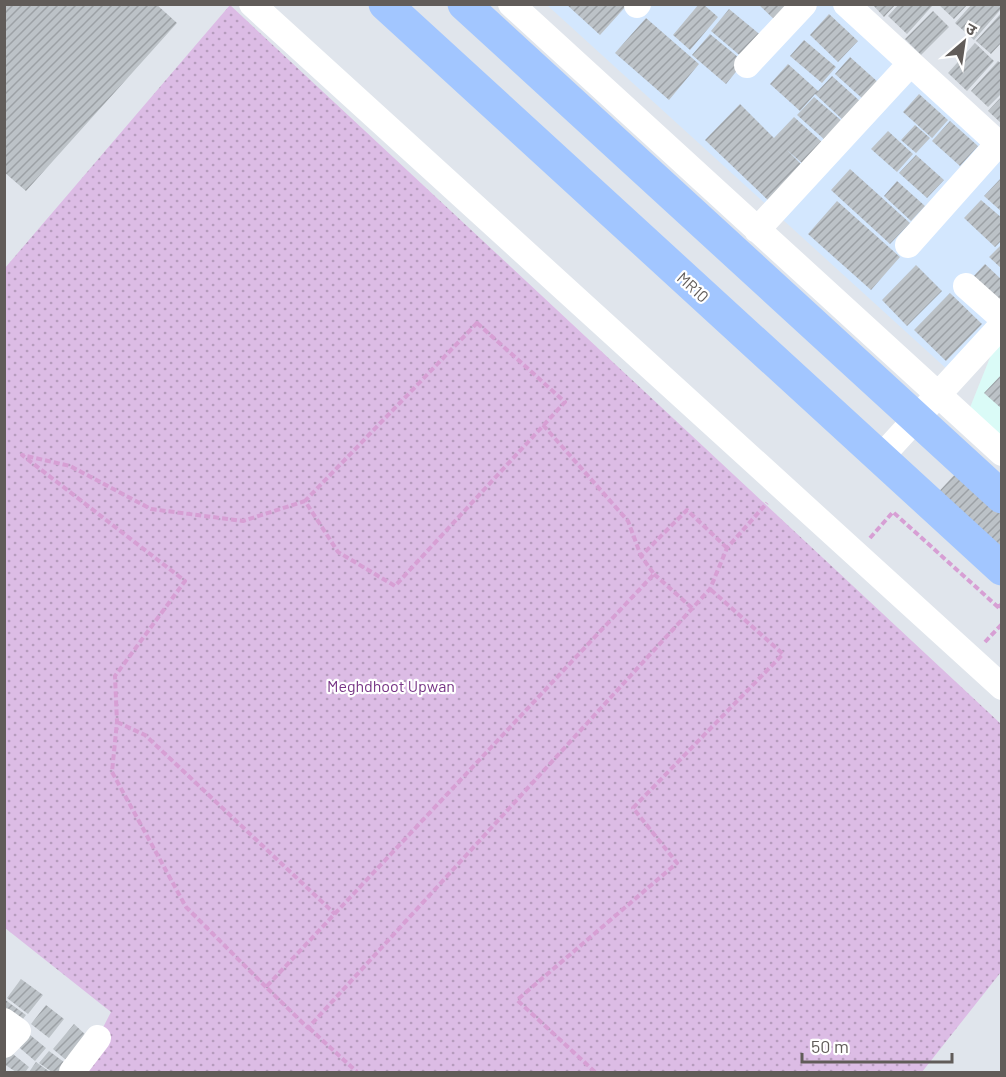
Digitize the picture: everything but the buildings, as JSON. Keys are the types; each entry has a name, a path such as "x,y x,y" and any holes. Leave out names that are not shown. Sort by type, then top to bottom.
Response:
{"main road":[{"name":"MR10","path":"385,4 1002,569"},
{"path":"469,6 1002,496"}],"street":[{"path":"252,4 1002,687"},
{"path":"511,4 1002,453"},
{"path":"747,65 804,4"},
{"path":"846,4 1000,146 908,244"},
{"path":"757,230 910,64"},
{"path":"966,286 1002,318"},
{"path":"880,458 1002,325"},
{"path":"4,1021 18,1031 4,1046"},
{"path":"72,1072 98,1038"}],"path":[{"path":"305,501 338,552 395,586 565,402 477,323 305,501 243,521 151,509 70,466 22,454 185,581 115,676 117,722 112,772 186,907 308,1028 357,1072"},
{"path":"543,424 628,521 641,556 654,574 692,608"},
{"path":"308,1028 710,589 727,548 781,486"},
{"path":"641,556 687,510 727,548"},
{"path":"855,554 893,512 1000,607"},
{"path":"266,987 654,574"},
{"path":"596,1072 517,1000 677,863 633,808 783,654 710,589"},
{"path":"117,722 145,735 335,914"}],"shaded area":[{"path":"547,5 834,5 1001,155 1001,312 949,371"},
{"path":"1001,330 1001,451 965,420"}],"green space":[{"name":"Meghdhoot Upwan","path":"230,5 1001,724 1001,972 922,1072 80,1072 111,1012 5,928 5,268"}]}
